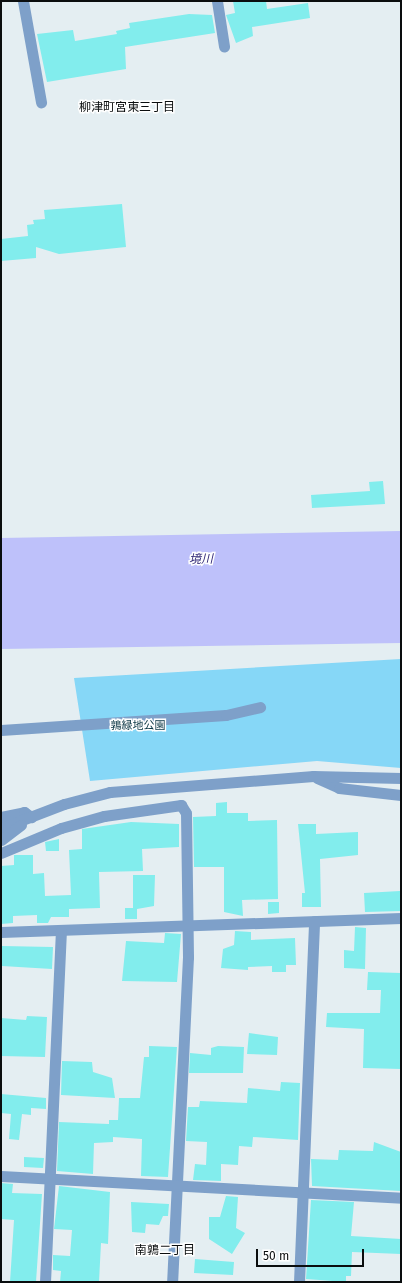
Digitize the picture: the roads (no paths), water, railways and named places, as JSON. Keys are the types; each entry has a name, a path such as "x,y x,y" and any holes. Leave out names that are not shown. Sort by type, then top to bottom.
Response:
{"street":[{"path":"23,1 41,102"},
{"path":"217,1 224,46"},
{"path":"1,730 226,716 260,706"},
{"path":"313,776 339,788 401,796"},
{"path":"1,828 110,792 313,776 401,778"},
{"path":"1,853 61,828 104,816 181,805 186,813 188,925 172,1282"},
{"path":"1,817 24,812 31,817"},
{"path":"1,840 31,817"},
{"path":"1,932 401,918"},
{"path":"299,1282 304,1192 314,921"},
{"path":"45,1282 61,930"},
{"path":"1,1176 401,1198"}],"water":[{"name":"境川","path":"401,531 401,643 1,649 1,538"}],"district":[{"name":"柳津町宮東三丁目","path":"127,108"},
{"name":"南鶉二丁目","path":"165,1251"}],"park label":[{"name":"鶉緑地公園","path":"138,726"}]}
